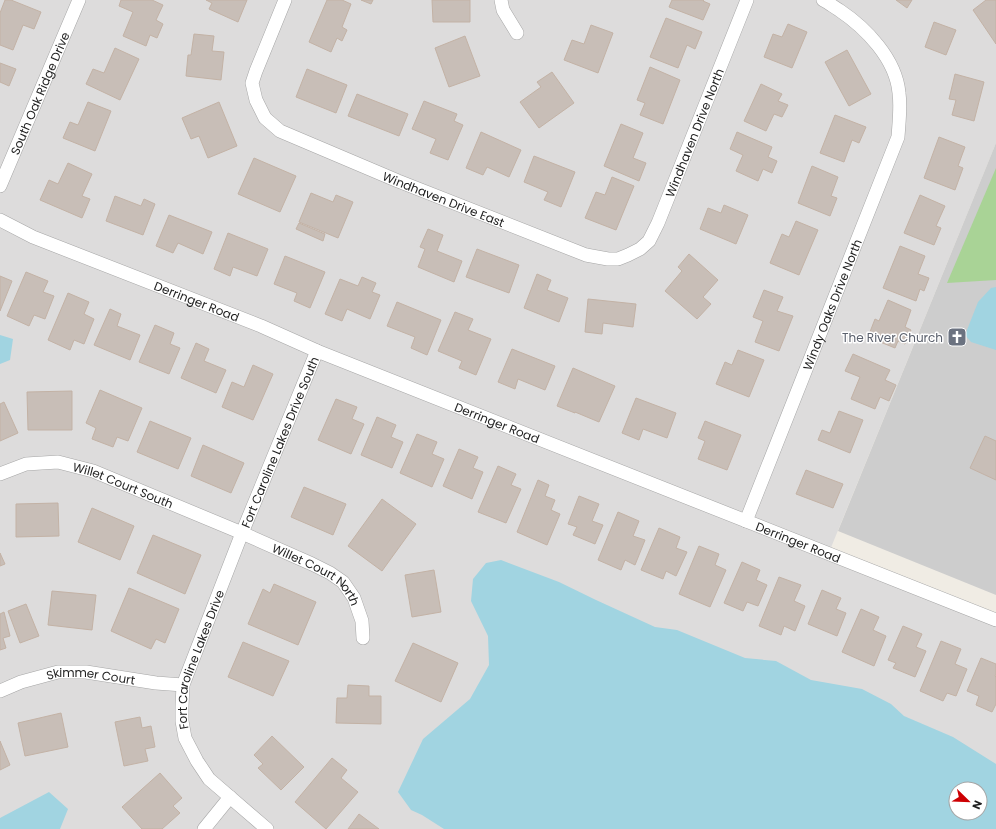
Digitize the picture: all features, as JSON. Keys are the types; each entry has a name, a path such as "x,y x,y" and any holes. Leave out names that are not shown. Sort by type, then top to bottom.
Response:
{"street":[{"name":"South Oak Ridge Drive","path":"0,186 79,0"},
{"name":"Windhaven Drive East","path":"285,0 252,83 256,100 264,118 280,131 398,181 586,255 608,259 618,259 628,255"},
{"path":"501,0 504,10 518,33"},
{"name":"Windhaven Drive North","path":"628,255 640,249 649,241 658,223 747,0"},
{"name":"Windy Oaks Drive North","path":"746,521 898,136 900,114 899,92 892,67 880,48 866,32 846,15 823,0"},
{"name":"Derringer Road","path":"0,220 33,237 261,326 317,351 996,620"},
{"name":"Fort Caroline Lakes Drive South","path":"242,533 317,351"},
{"name":"Willet Court South","path":"0,474 26,464 58,462 93,472 242,533"},
{"name":"Willet Court North","path":"242,533 312,564 330,573 343,582 354,598 362,621 363,638"},
{"name":"Fort Caroline Lakes Drive","path":"242,533 183,685 182,721 186,738 197,761 209,779 266,829"},
{"name":"Skimmer Court","path":"0,691 21,682 58,672 86,672 156,683 183,685"},
{"path":"204,829 230,797"}],"shaded area":[{"path":"0,0 996,0 996,143 830,550 996,616 996,829 0,829"},
{"name":"The River Church","path":"996,143 996,595 838,531"}],"green space":[{"path":"996,168 996,280 947,283"}],"water":[{"path":"996,287 996,350 971,342 965,335 978,302 991,288"},
{"path":"0,335 13,339 10,360 0,364"},
{"path":"501,560 559,582 655,627 677,630 745,658 776,661 811,680 862,689 891,704 904,716 953,737 996,764 996,829 444,829 411,810 398,792 423,739 470,699 489,665 488,636 471,601 473,579 486,563"},
{"path":"49,792 68,809 60,829 0,829 0,818"}],"building":[{"path":"5,0 11,0 41,12 34,29 23,25 13,50 0,45 0,13"},
{"path":"121,0 152,0 163,5 156,20 163,24 157,38 150,35 146,46 123,36 133,12 119,6"},
{"path":"206,0 247,0 238,22 209,9 212,3"},
{"path":"327,0 342,0 351,4 342,27 347,30 342,41 337,38 331,52 309,42"},
{"path":"361,0 373,0 371,4"},
{"path":"432,0 470,0 470,22 433,22"},
{"path":"672,0 704,0 703,1 710,4 703,20 669,7"},
{"path":"896,0 912,0 907,8"},
{"path":"986,0 996,0 996,44 973,10"},
{"path":"666,18 702,32 695,49 687,45 678,68 650,57"},
{"path":"934,22 956,30 946,55 925,47"},
{"path":"788,24 807,32 792,68 764,57 773,34 782,37"},
{"path":"591,25 613,33 598,73 564,60 572,40 584,44"},
{"path":"194,34 214,36 212,51 224,52 221,80 186,76 188,55 191,55"},
{"path":"465,36 480,76 449,87 435,48"},
{"path":"115,48 139,59 120,100 86,84 93,69 104,73"},
{"path":"847,50 871,94 849,106 825,62"},
{"path":"0,63 16,69 9,86 0,82"},
{"path":"650,67 680,80 663,124 640,115 645,103 637,100"},
{"path":"307,69 347,85 336,113 296,97"},
{"path":"552,72 574,103 539,128 520,102 541,87 537,82"},
{"path":"955,74 984,82 974,121 952,115 956,100 949,99"},
{"path":"761,84 782,94 778,101 788,105 782,117 774,114 766,131 744,121"},
{"path":"357,94 408,114 399,136 348,116"},
{"path":"424,101 457,114 454,121 463,125 448,160 430,153 436,139 412,129"},
{"path":"88,102 111,111 95,151 63,138 70,122 78,125"},
{"path":"219,102 237,146 208,158 199,136 191,139 182,118"},
{"path":"835,115 866,127 859,143 852,140 844,162 820,153"},
{"path":"621,124 643,133 633,158 646,163 639,181 604,166"},
{"path":"481,132 521,150 509,177 487,167 483,175 466,168"},
{"path":"737,132 772,147 768,157 777,161 772,173 763,169 758,181 736,171 743,155 730,149"},
{"path":"939,137 965,147 958,166 963,168 955,190 924,178"},
{"path":"534,156 575,172 561,207 544,200 548,192 524,182"},
{"path":"254,158 296,176 280,212 238,194"},
{"path":"68,163 92,174 82,196 90,199 82,218 40,200 49,180 58,184"},
{"path":"812,166 838,177 831,196 837,198 830,216 798,203"},
{"path":"612,177 634,186 616,230 585,218 596,192 605,195"},
{"path":"311,193 333,202 336,195 353,202 338,238 299,222"},
{"path":"920,195 945,206 936,226 941,228 934,245 904,233"},
{"path":"115,196 141,206 144,199 155,204 143,235 106,221"},
{"path":"724,205 748,215 736,244 700,229 708,208 721,213"},
{"path":"169,215 212,232 203,254 178,243 173,253 156,246"},
{"path":"796,221 818,230 799,275 770,263 782,234 789,237"},
{"path":"299,223 325,234 323,241 296,229"},
{"path":"428,229 443,235 437,251 462,261 454,282 418,267 425,249 420,247"},
{"path":"228,233 268,249 257,276 233,267 230,276 214,269"},
{"path":"900,246 925,256 918,274 929,278 924,291 920,289 916,301 883,288"},
{"path":"477,249 519,265 509,293 466,277"},
{"path":"689,254 718,280 703,297 711,304 697,319 665,291 682,271 678,267"},
{"path":"285,256 325,272 310,308 294,301 297,293 274,284"},
{"path":"26,272 48,281 43,292 54,296 45,319 34,315 29,326 7,316"},
{"path":"537,274 551,280 547,290 568,298 559,322 524,308"},
{"path":"0,276 12,281 0,311"},
{"path":"362,277 376,283 372,292 380,295 370,319 347,309 342,321 325,314 340,279 358,286"},
{"path":"764,290 783,297 777,311 793,316 779,351 755,342 763,321 753,317"},
{"path":"68,293 89,302 84,314 94,319 84,344 74,340 70,350 48,340"},
{"path":"588,299 636,304 633,327 603,323 602,334 585,332"},
{"path":"888,300 911,310 905,327 911,330 905,344 898,341 895,348 868,337 875,319 879,321"},
{"path":"397,302 441,320 427,355 411,348 415,337 387,326"},
{"path":"110,309 121,314 117,326 140,335 130,360 94,345"},
{"path":"455,312 473,319 468,330 491,339 476,375 459,368 462,361 438,351"},
{"path":"155,325 174,333 170,344 180,348 169,374 139,362"},
{"path":"196,343 209,349 204,361 226,370 216,393 181,378"},
{"path":"512,349 555,366 545,390 518,379 515,389 498,382"},
{"path":"738,350 764,360 749,397 716,384 725,362 732,365"},
{"path":"853,354 890,370 885,380 896,385 889,401 880,397 875,409 851,399 860,377 845,371"},
{"path":"253,365 273,374 253,420 222,407 232,382 244,387"},
{"path":"573,368 615,386 599,422 557,406"},
{"path":"100,390 142,408 128,441 117,437 113,447 92,439 96,428 86,423"},
{"path":"72,391 72,430 28,430 27,392"},
{"path":"636,398 676,413 667,438 643,429 639,440 622,433"},
{"path":"336,399 357,407 352,419 364,424 351,454 318,440"},
{"path":"4,402 18,433 0,441 0,404"},
{"path":"839,411 863,420 850,453 818,440 822,430 830,433"},
{"path":"377,417 396,425 391,437 403,442 392,468 361,455"},
{"path":"150,421 191,438 178,469 137,452"},
{"path":"705,421 741,435 727,470 698,459 705,441 698,438"},
{"path":"417,434 437,442 432,454 444,459 432,487 400,473"},
{"path":"985,436 996,441 996,480 970,468"},
{"path":"203,445 244,463 231,493 191,476"},
{"path":"459,449 478,457 473,468 483,472 472,499 443,486"},
{"path":"498,466 516,474 511,485 521,489 506,523 478,512"},
{"path":"806,470 843,484 833,508 796,494"},
{"path":"538,480 549,485 545,496 555,500 551,510 560,514 547,545 517,532"},
{"path":"304,487 346,504 333,535 291,517"},
{"path":"579,496 599,504 592,521 603,525 595,544 573,535 577,527 568,524"},
{"path":"382,499 416,524 382,571 348,546"},
{"path":"58,503 59,536 16,537 16,504"},
{"path":"92,508 134,526 120,560 78,542"},
{"path":"618,512 639,521 633,536 645,540 635,565 625,560 621,570 598,560"},
{"path":"659,528 680,537 676,548 687,552 676,576 666,571 663,579 641,570"},
{"path":"153,535 201,555 185,594 137,573"},
{"path":"699,546 719,554 715,565 726,570 710,607 679,594"},
{"path":"0,553 5,564 0,566"},
{"path":"742,562 760,570 756,580 767,585 758,606 747,602 743,611 724,603"},
{"path":"434,570 441,612 412,617 405,575"},
{"path":"779,577 801,585 794,601 805,606 795,631 784,626 781,635 759,626"},
{"path":"274,584 316,602 298,645 248,624 263,589 270,593"},
{"path":"129,588 179,609 165,643 156,639 151,649 111,631"},
{"path":"822,590 841,598 836,609 846,613 837,636 808,624"},
{"path":"52,591 96,595 92,630 48,625"},
{"path":"26,604 39,636 20,643 8,611"},
{"path":"861,609 879,617 873,630 886,636 874,666 842,652"},
{"path":"4,612 10,636 3,638 6,648 0,650 0,614"},
{"path":"903,626 922,634 916,647 926,651 915,677 893,668 896,663 888,660"},
{"path":"941,641 961,649 955,664 967,669 956,696 947,693 943,701 920,691"},
{"path":"243,642 289,661 273,696 228,677"},
{"path":"413,643 458,663 441,702 395,681"},
{"path":"981,658 996,664 996,704 992,712 976,705 979,696 967,691"},
{"path":"348,685 369,686 369,696 381,696 381,724 336,723 337,698 347,698"},
{"path":"61,713 68,747 25,756 18,723"},
{"path":"140,717 142,728 151,726 155,747 145,749 148,761 124,766 115,722"},
{"path":"272,736 304,767 281,790 258,768 263,764 254,755"},
{"path":"0,741 10,765 0,770"},
{"path":"332,758 347,770 341,778 358,792 326,829 295,802"},
{"path":"160,773 182,798 173,806 180,813 162,829 142,829 122,807"},
{"path":"359,814 379,829 348,829"}],"place":[{"name":"The River Church","path":"957,337"}]}
